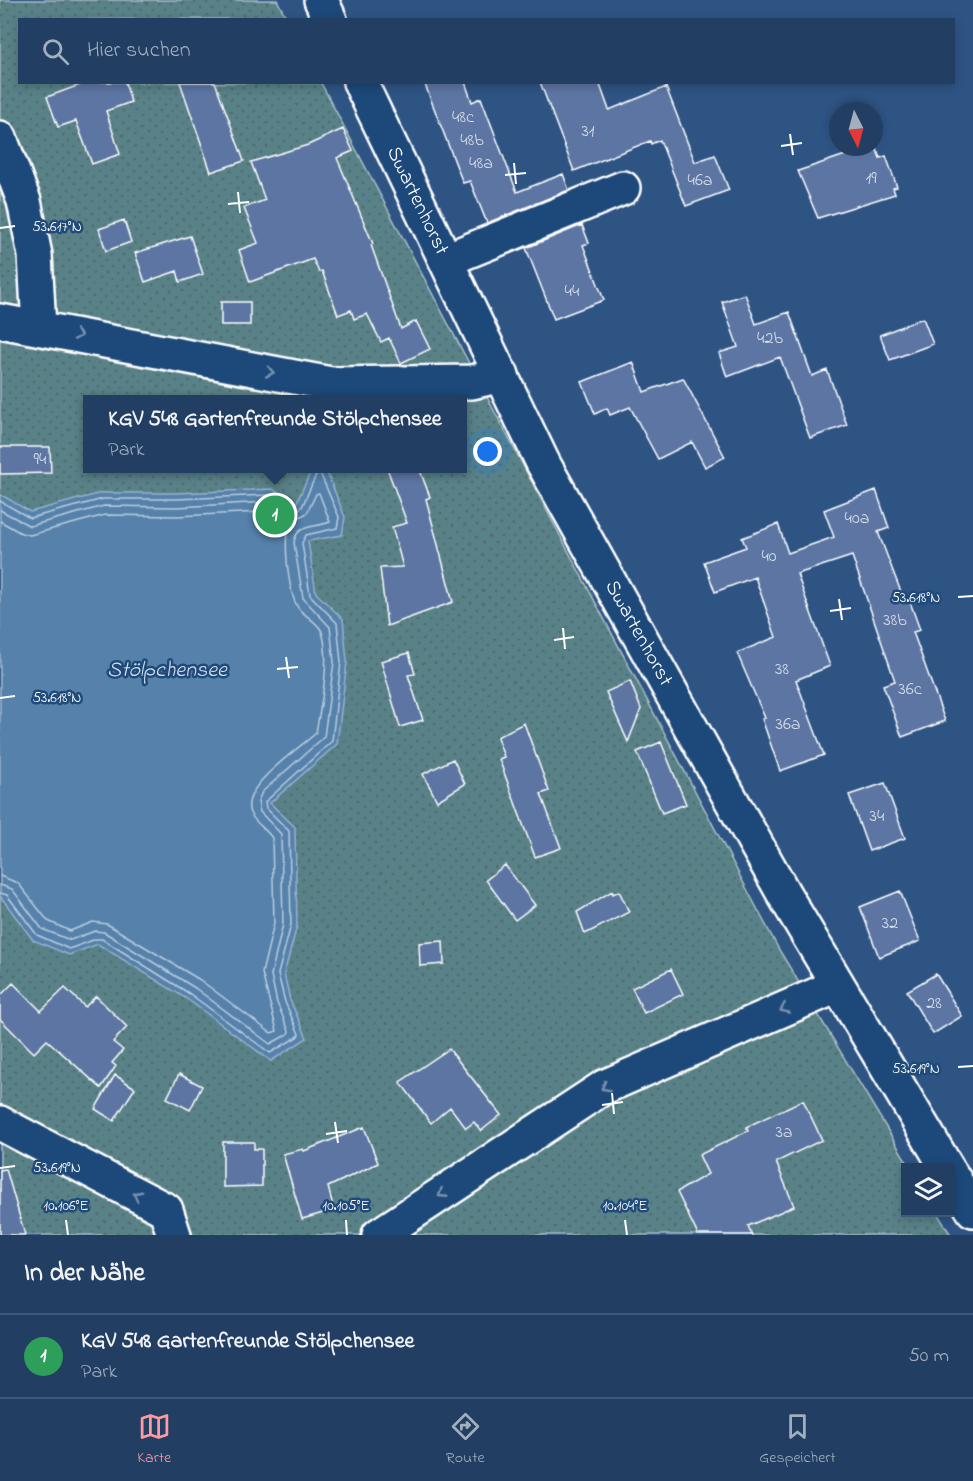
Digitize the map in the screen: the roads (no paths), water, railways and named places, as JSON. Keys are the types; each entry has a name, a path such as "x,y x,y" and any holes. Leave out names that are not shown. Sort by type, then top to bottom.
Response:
{"street":[{"path":"321,0 329,18"},
{"name":"Swartenhorst","path":"361,84 543,463 837,986 945,1163"},
{"path":"0,138 26,212 34,255 39,328"},
{"path":"446,260 623,188"},
{"path":"0,321 331,384 472,382 502,375"},
{"path":"379,1235 604,1087 837,986"},
{"path":"0,1123 166,1210 174,1235"}],"water":[{"name":"Stölpchensee","path":"310,473 327,473 345,517 342,535 308,541 316,593 343,619 347,662 337,744 270,803 295,827 297,926 284,974 290,1000 307,1038 271,1061 187,999 98,944 69,955 33,940 0,896 0,494 30,512 101,493 273,489 295,506"}],"place":[{"name":"KGV 548 Gartenfreunde Stölpchensee","path":"275,515"}]}
